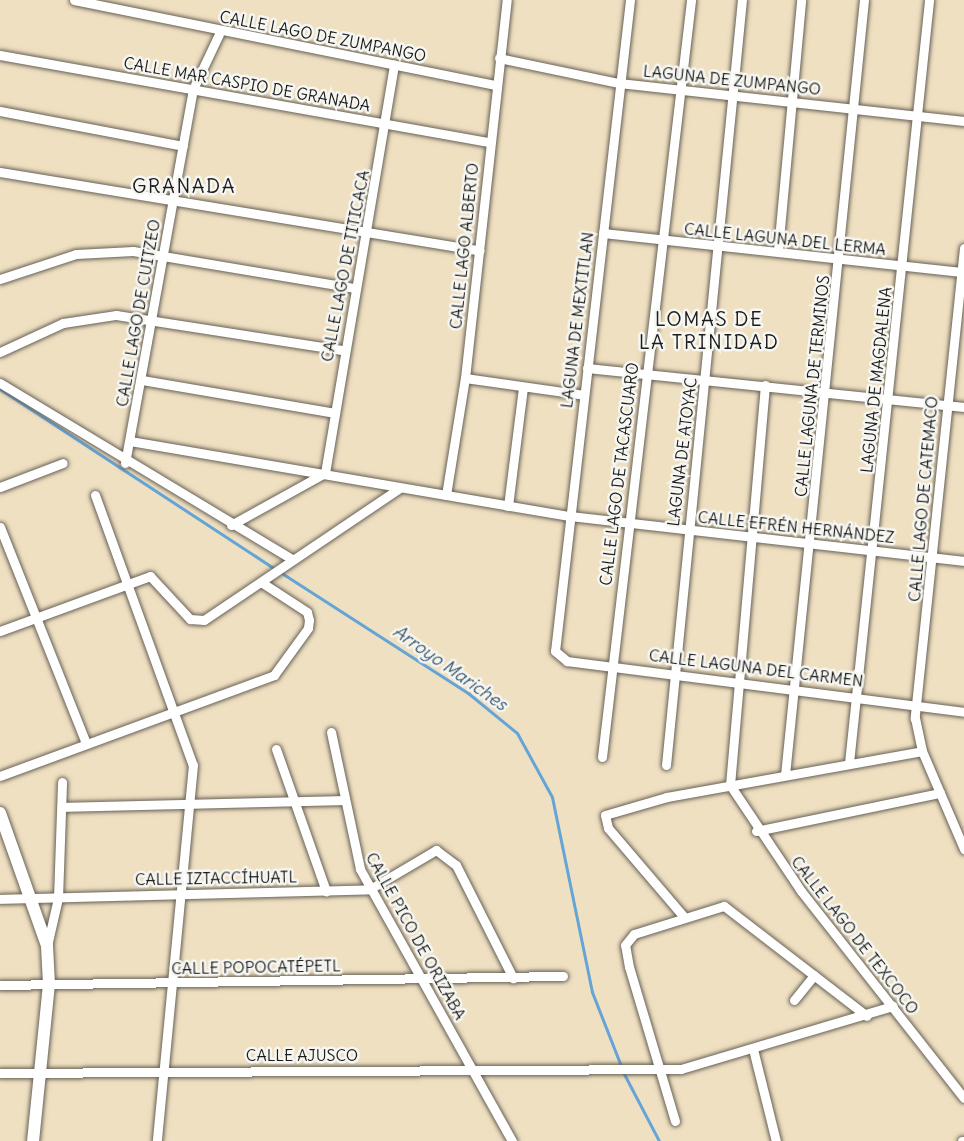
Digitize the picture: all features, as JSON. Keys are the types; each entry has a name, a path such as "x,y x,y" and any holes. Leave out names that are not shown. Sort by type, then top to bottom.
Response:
{"main road":[{"path":"0,813 34,898 47,946 48,984 33,1141"}],"street":[{"name":"CALLE LAGO DE ZUMPANGO","path":"74,0 220,32 495,85"},
{"name":"CALLE LAGO ALBERTO","path":"446,495 465,378 480,251 495,85 507,0"},
{"name":"LAGUNA DE MEXTITLAN","path":"555,644 630,0"},
{"name":"CALLE LAGO DE TACASCUARO","path":"602,757 691,0"},
{"name":"LAGUNA DE ATOYAC","path":"666,765 687,529 706,380 742,0"},
{"path":"778,250 801,0"},
{"name":"CALLE LAGUNA DE TERMINOS","path":"785,775 811,542 824,391 841,260 864,0"},
{"name":"LAGUNA DE MAGDALENA","path":"849,763 889,400 929,0"},
{"name":"CALLE LAGO DE CUITZEO","path":"125,463 142,380 193,89 220,32"},
{"name":"CALLE MAR CASPIO DE GRANADA","path":"0,55 490,142"},
{"name":"LAGUNA DE ZUMPANGO","path":"499,58 619,83 964,121"},
{"name":"CALLE LAGO DE TITICACA","path":"325,473 355,288 369,232 387,125 394,65"},
{"path":"0,111 183,146"},
{"path":"0,172 480,251"},
{"name":"CALLE LAGUNA DEL LERMA","path":"603,233 662,241 778,250 841,260 963,272"},
{"name":"CALLE LAGO DE CATEMACO","path":"964,248 934,558 916,705 922,752 964,849"},
{"path":"0,279 76,254 163,253 355,288"},
{"path":"0,352 63,323 152,316 344,350"},
{"path":"587,368 964,407"},
{"path":"465,378 584,395"},
{"path":"142,380 335,413"},
{"path":"0,383 125,463 293,560"},
{"path":"730,785 735,682 765,385"},
{"path":"508,506 523,387"},
{"name":"CALLE EFRÉN HERNÁNDEZ","path":"130,441 570,516 964,561"},
{"path":"0,487 63,463"},
{"path":"231,525 325,473"},
{"path":"0,631 126,584 155,577 190,619 200,621 400,488"},
{"path":"95,495 126,584 175,709 193,765 157,1141"},
{"path":"0,527 86,743"},
{"path":"0,776 175,709 274,675 308,628 307,612 261,582"},
{"name":"CALLE LAGUNA DEL CARMEN","path":"555,644 559,658 735,682 857,695 964,712"},
{"name":"CALLE PICO DE ORIZABA","path":"331,732 354,854 370,889 474,1069 512,1141"},
{"path":"276,749 326,891"},
{"path":"684,917 603,819 614,811 730,785 922,752"},
{"path":"47,946 58,898 63,807 62,782"},
{"name":"CALLE LAGO DE TEXCOCO","path":"730,785 756,831 964,1098"},
{"path":"756,831 940,793"},
{"path":"63,807 342,800"},
{"path":"370,889 422,855 436,850 450,855 513,978"},
{"name":"CALLE IZTACCÍHUATL","path":"0,899 370,889"},
{"path":"675,1121 657,1068 625,945 634,934 684,917 726,907 867,1016"},
{"path":"794,1000 814,975"},
{"name":"CALLE POPOCATÉPETL","path":"0,985 563,976"},
{"name":"CALLE AJUSCO","path":"0,1073 693,1068 867,1016 893,1006"},
{"path":"753,1049 776,1141"}],"waterway":[{"name":"Arroyo Mariches","path":"0,389 275,569"},
{"name":"Arroyo Mariches","path":"280,572 468,693 517,733 552,797 592,992 621,1066"},
{"name":"Arroyo Mariches","path":"623,1072 659,1141"}],"district":[{"name":"GRANADA","path":"184,185"},
{"name":"LOMAS DE LA TRINIDAD","path":"709,330"}]}
